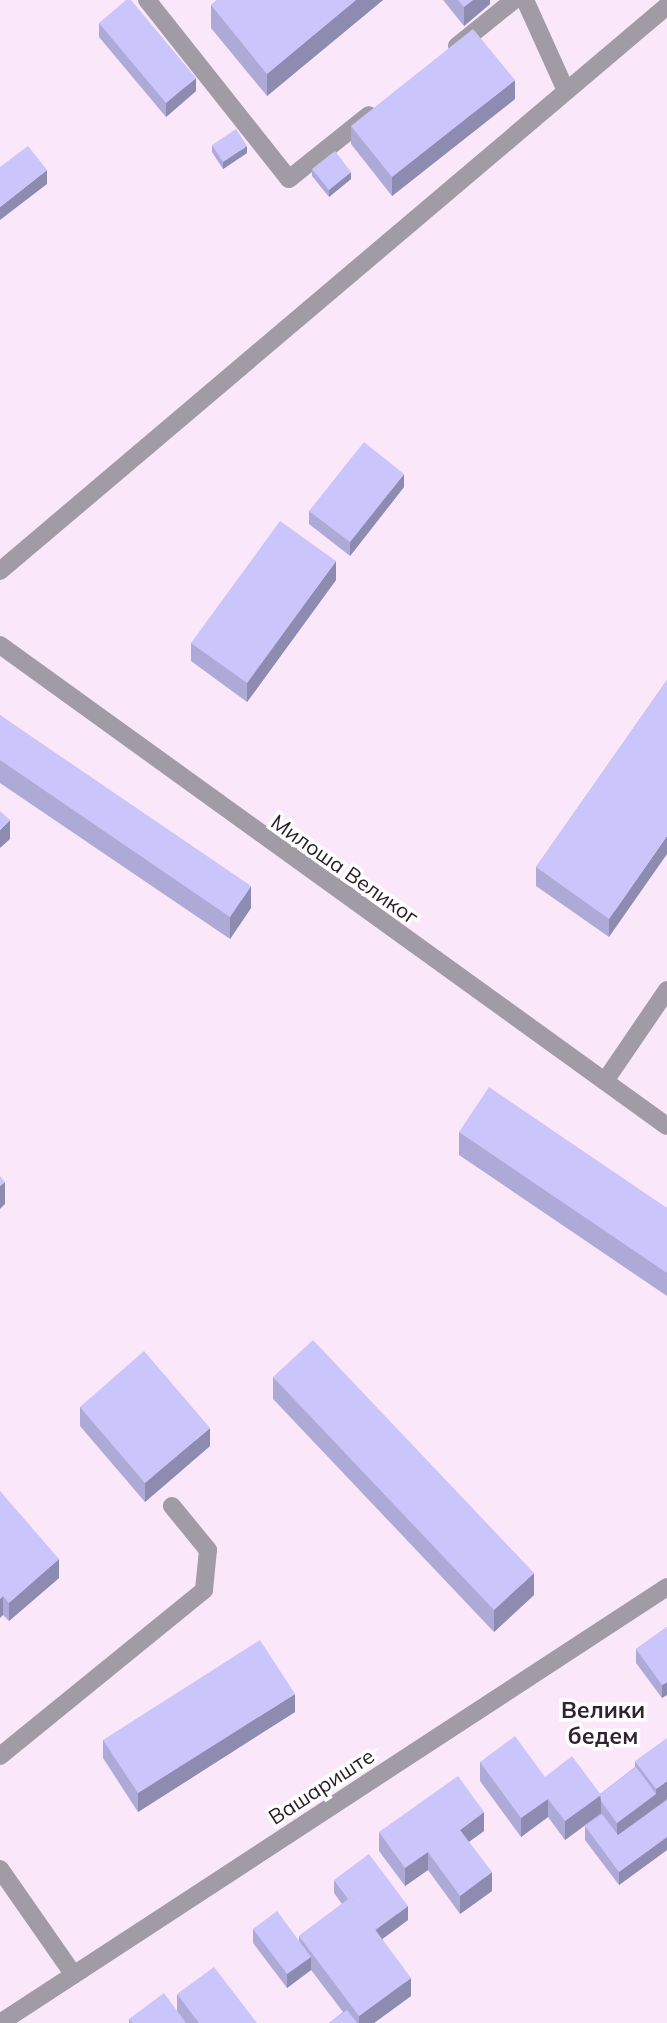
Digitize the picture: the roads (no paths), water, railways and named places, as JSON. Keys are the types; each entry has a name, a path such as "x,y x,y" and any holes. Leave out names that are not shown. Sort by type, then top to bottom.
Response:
{"street":[{"path":"147,0 289,179 386,102"},
{"path":"439,60 514,0"},
{"path":"525,0 566,91"},
{"path":"0,571 667,6"},
{"name":"Милоша Великог","path":"0,645 667,1126"},
{"path":"605,1082 667,990"},
{"path":"0,1756 204,1590 208,1550 172,1506"},
{"name":"Вашариште","path":"0,2023 667,1587"},
{"path":"0,1869 74,1975"}],"district":[{"name":"Велики бедем","path":"603,1723"}]}
